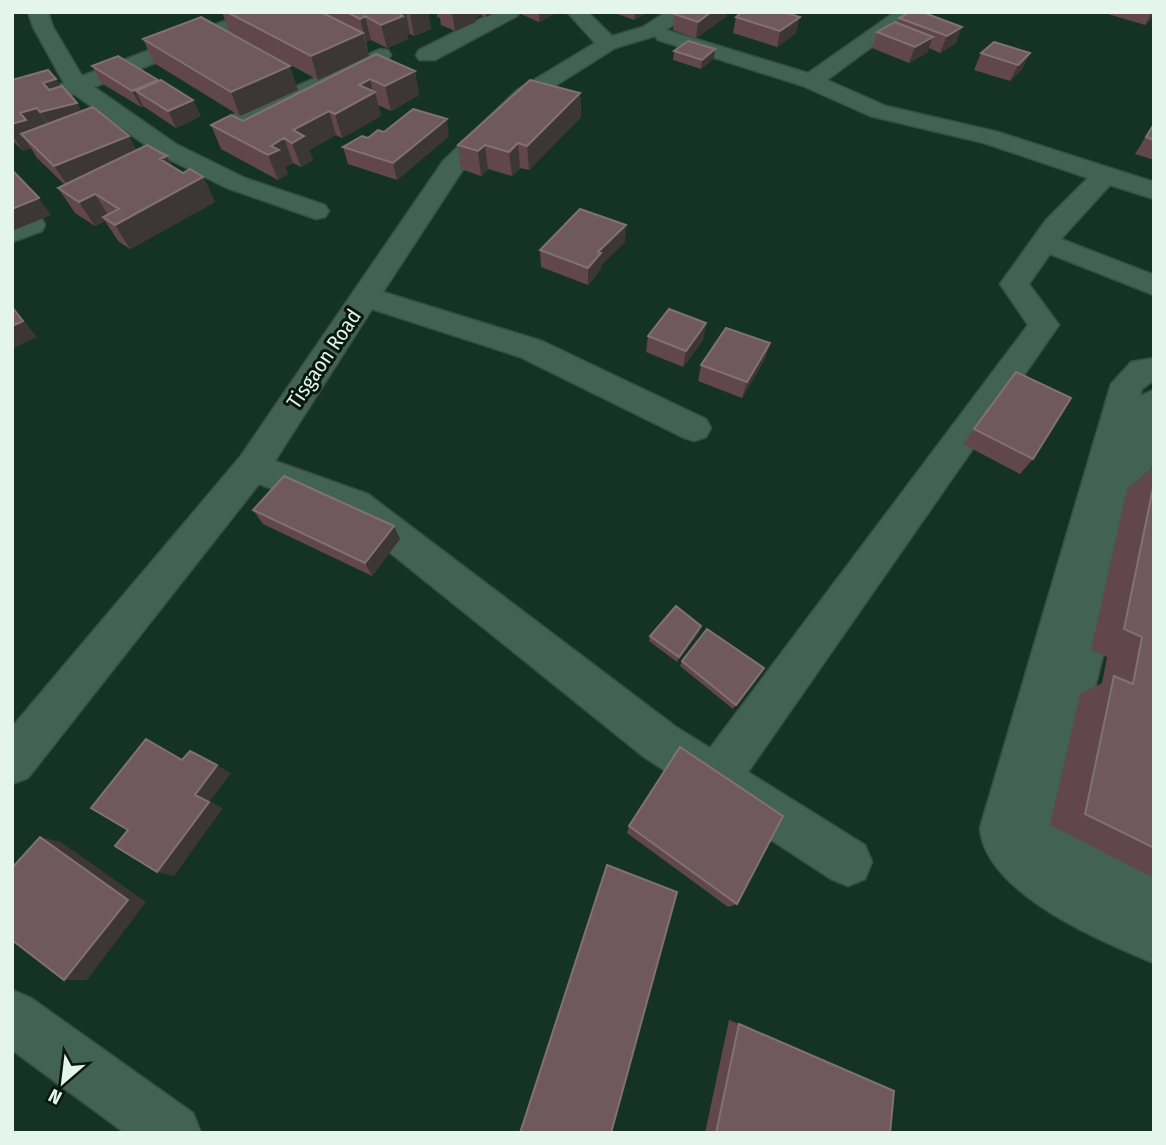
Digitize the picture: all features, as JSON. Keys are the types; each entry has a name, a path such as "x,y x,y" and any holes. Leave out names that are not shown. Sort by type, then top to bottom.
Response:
{"street":[{"path":"38,12 43,27 77,86 167,149 236,183 316,211"},
{"path":"12,106 77,86 267,12"},
{"path":"426,55 452,32 510,12"},
{"path":"577,12 608,44"},
{"name":"Tisgaon Road","path":"12,762 252,467 452,166 467,136 608,44 650,31 680,12"},
{"path":"811,81 909,12"},
{"path":"650,31 811,81 878,111 989,137 1154,191"},
{"path":"210,34 232,46"},
{"path":"243,119 309,88 388,59 355,43"},
{"path":"287,76 309,88"},
{"path":"716,778 1044,325 1014,284 1056,226 1105,175"},
{"path":"1044,242 1154,286"},
{"path":"365,297 531,349 694,428"},
{"path":"1154,369 1142,370 1127,384 1004,820 1003,835 1011,851 1025,866 1051,883 1154,938"},
{"path":"1154,402 1150,406 1037,822 1044,838 1060,851 1154,900"},
{"path":"252,467 355,504 660,743 848,862"},
{"path":"12,1017 173,1133"}],"building":[{"path":"227,12 321,12 363,33 311,56"},
{"path":"347,12 401,12 398,13 403,16 381,25 365,16 360,19"},
{"path":"711,12 698,22 674,14"},
{"path":"742,12 784,12 800,17 780,31 736,17"},
{"path":"910,12 922,12 962,27 947,36 899,18"},
{"path":"201,17 290,66 231,92 143,39"},
{"path":"895,22 933,37 915,47 877,32"},
{"path":"688,41 715,49 702,60 674,51"},
{"path":"994,42 1030,53 1018,65 981,53"},
{"path":"376,54 415,71 385,86 370,79 359,85 375,92 335,114 329,111 293,130 304,136 292,143 284,138 271,146 279,150 268,155 211,125 231,115 243,121"},
{"path":"118,56 158,80 132,91 92,66"},
{"path":"48,70 56,79 43,83 49,90 62,86 77,103 40,112 37,108 20,113 26,120 12,124 12,80"},
{"path":"161,80 193,100 168,111 136,91"},
{"path":"530,80 580,93 527,146 518,143 509,152 485,145 478,151 458,145"},
{"path":"93,107 129,136 54,166 21,134"},
{"path":"413,109 447,119 393,163 343,147 362,136 368,138 378,130 384,132"},
{"path":"1154,124 1154,140 1146,137"},
{"path":"147,145 167,156 160,159 183,173 190,169 203,177 115,225 103,217 119,209 95,194 79,202 58,188"},
{"path":"12,170 39,198 12,209"},
{"path":"580,209 626,225 598,252 601,253 588,268 540,250"},
{"path":"12,307 23,321 12,326"},
{"path":"669,309 706,323 686,351 648,336"},
{"path":"726,328 770,343 747,382 701,365"},
{"path":"1016,372 1071,398 1033,459 974,429"},
{"path":"284,476 394,526 365,563 253,510"},
{"path":"1154,483 1154,848 1085,814 1114,676 1133,684 1142,637 1124,629"},
{"path":"676,606 701,626 679,657 650,636"},
{"path":"707,629 764,668 736,705 682,661"},
{"path":"146,739 182,760 190,751 217,765 195,795 209,802 157,872 115,846 128,830 91,808"},
{"path":"680,747 783,816 737,904 629,826"},
{"path":"40,837 128,900 64,980 12,940 12,868"},
{"path":"607,865 677,892 611,1133 520,1133"},
{"path":"739,1024 894,1091 890,1133 716,1133"}]}
